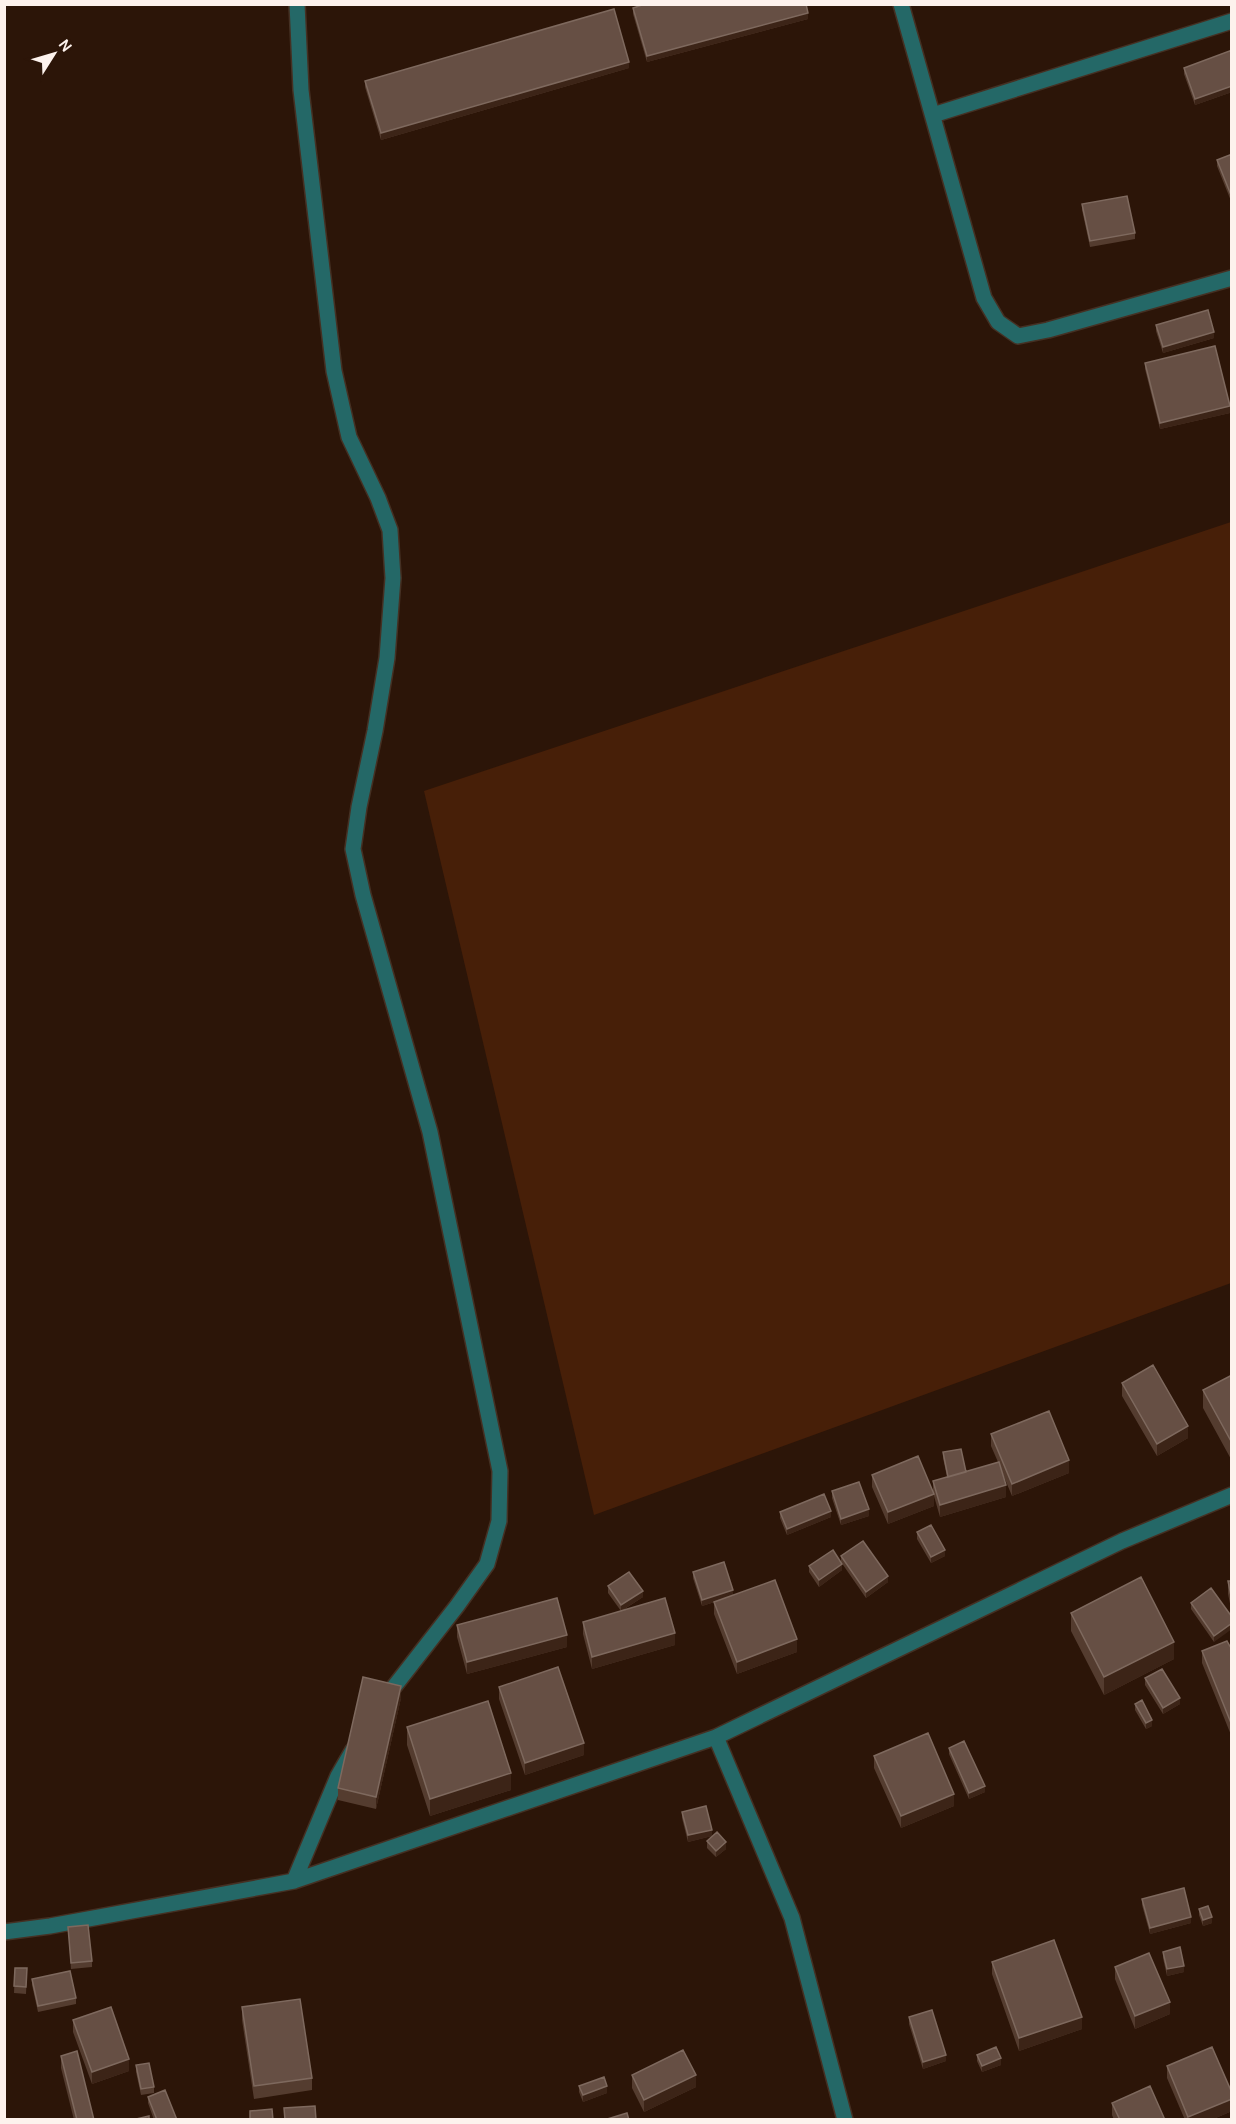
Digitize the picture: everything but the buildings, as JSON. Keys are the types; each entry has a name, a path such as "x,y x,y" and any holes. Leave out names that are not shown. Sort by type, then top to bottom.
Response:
{"street":[{"path":"297,4 301,90 334,371 349,437 378,498 390,530 393,578 387,658 353,849 363,895 430,1132 500,1471 500,1521 487,1564 377,1711"},
{"path":"901,4 984,298 998,322 1018,336 1048,330 1232,278"},
{"path":"933,115 1232,21"},
{"path":"4,1932 50,1926 294,1881 716,1737 1122,1541 1232,1495"},
{"path":"716,1737 792,1918 845,2120"},
{"path":"294,1881 338,1776 360,1739"}],"shaded area":[{"path":"1231,522 1231,1283 594,1515 424,791"}]}
